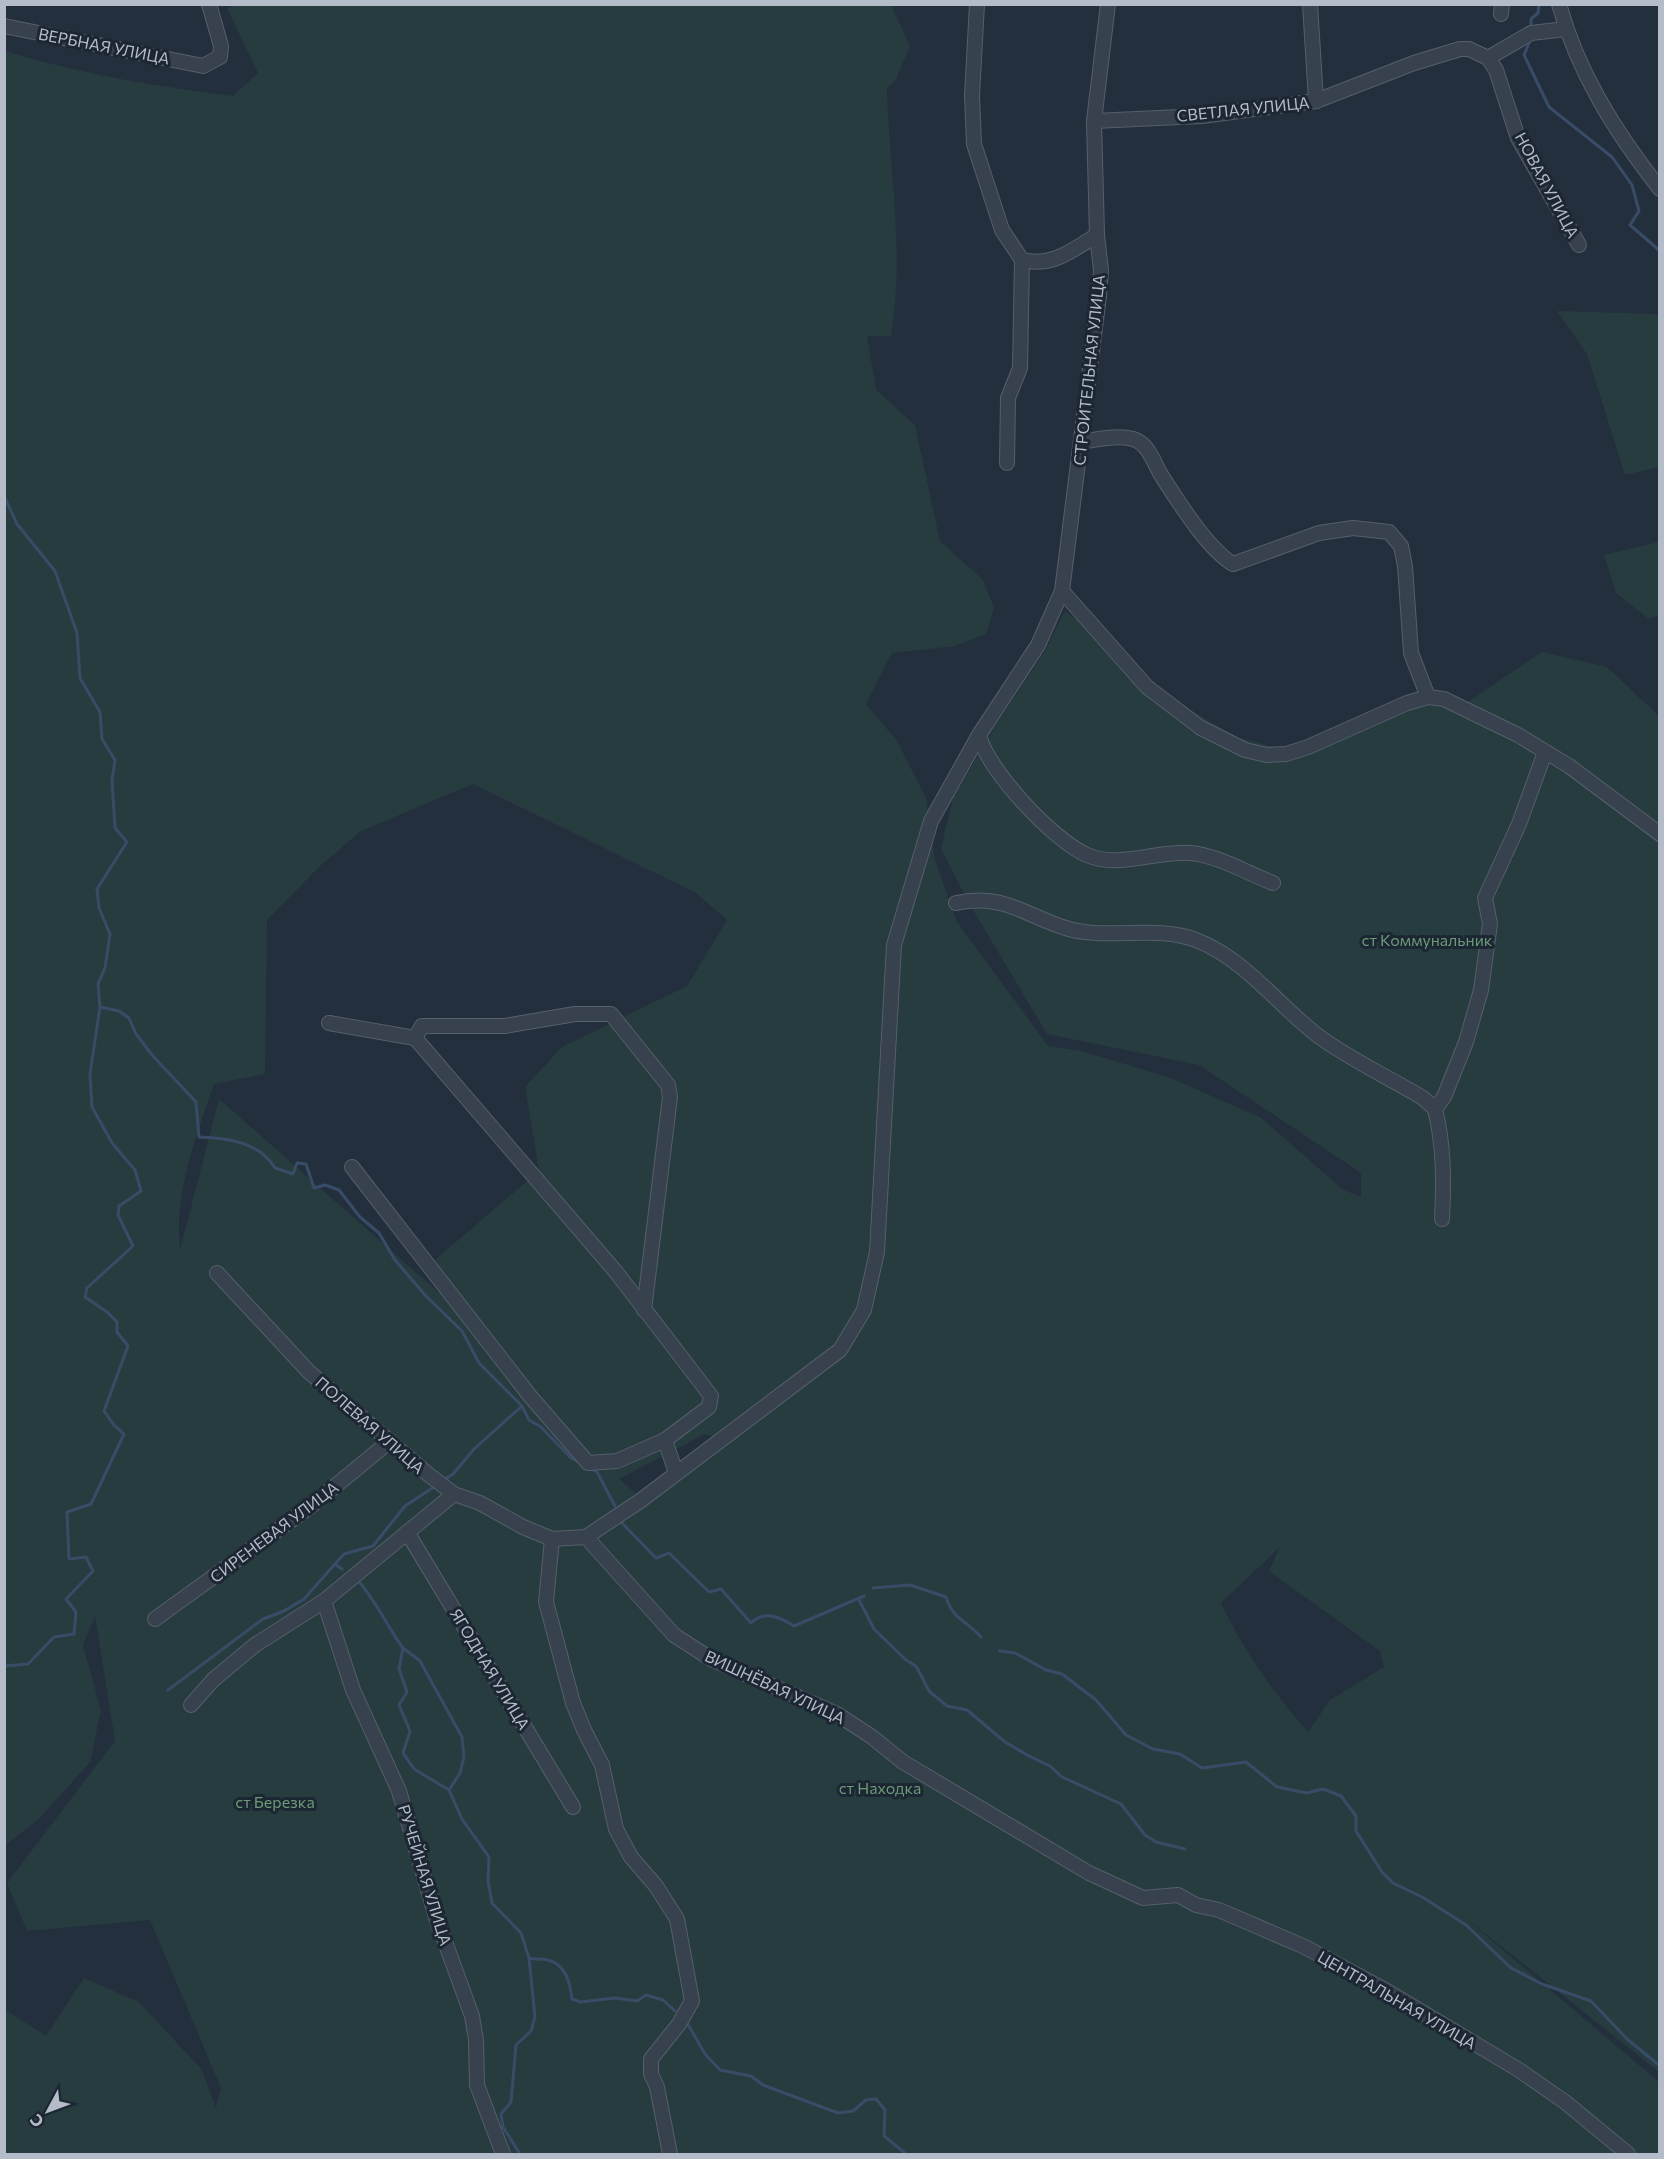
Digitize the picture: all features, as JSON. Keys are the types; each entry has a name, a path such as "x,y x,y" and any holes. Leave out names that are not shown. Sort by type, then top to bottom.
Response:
{"street":[{"name":"ВЕРБНАЯ УЛИЦА","path":"4,26 203,66 220,57 221,46 209,4"},
{"path":"977,4 972,96 974,144 1002,230 1023,260 1020,368 1008,398 1007,463"},
{"name":"СТРОИТЕЛЬНАЯ УЛИЦА","path":"586,1537 676,1473 840,1350 864,1310 877,1252 894,945 931,821 979,735 1038,645 1062,591 1099,296 1101,270 1097,235 1094,121 1108,4"},
{"path":"1310,4 1316,101"},
{"path":"1559,4 1566,29 1607,116 1659,189"},
{"path":"1488,58 1531,33 1566,29"},
{"name":"СВЕТЛАЯ УЛИЦА","path":"1094,121 1202,116 1316,101 1414,63 1460,49 1469,49 1488,58"},
{"name":"НОВАЯ УЛИЦА","path":"1488,58 1503,86 1518,138 1579,245"},
{"path":"1023,260 1041,264 1070,252 1097,235"},
{"path":"1082,442 1108,438 1133,439 1146,448 1162,476 1196,525 1222,557 1233,564 1319,533 1353,528 1389,532 1401,546 1406,566 1411,653 1428,698"},
{"path":"1062,591 1147,687 1201,728 1245,750 1267,755 1286,754 1308,747 1407,703 1428,698 1444,699 1518,735 1569,766 1659,834"},
{"path":"979,735 982,749 1011,790 1069,844 1088,856 1120,860 1167,852 1193,854 1215,859 1273,883"},
{"path":"1435,1109 1444,1097 1466,1042 1481,990 1490,924 1485,898 1520,824 1545,752"},
{"path":"956,903 974,899 999,901 1067,928 1086,932 1172,935 1195,940 1219,953 1271,991 1290,1014 1320,1038 1423,1098 1435,1109 1441,1135 1445,1178 1442,1219"},
{"path":"415,1038 422,1026 505,1026 575,1014 611,1014 668,1085 670,1097 644,1311"},
{"path":"328,1023 415,1038 616,1272 711,1396 709,1407 665,1440 617,1461 588,1463 530,1396 352,1167"},
{"name":"ПОЛЕВАЯ УЛИЦА","path":"217,1273 309,1372 429,1475 450,1491 480,1503 523,1527 552,1539"},
{"path":"665,1440 676,1473"},
{"name":"СИРЕНЕВАЯ УЛИЦА","path":"155,1619 303,1512 390,1441"},
{"path":"190,1705 213,1680 255,1645 324,1601 407,1532 450,1491"},
{"name":"ЯГОДНАЯ УЛИЦА","path":"407,1532 573,1807"},
{"path":"586,1537 552,1539 546,1602 573,1703 602,1765 616,1829 631,1857 656,1886 677,1918 692,2001 680,2024 651,2059 651,2074 657,2087 670,2154"},
{"name":"ВИШНЁВАЯ УЛИЦА","path":"586,1537 652,1612 683,1641 711,1659 837,1714 872,1737 903,1762 967,1801 1089,1873 1143,1898"},
{"name":"РУЧЕЙНАЯ УЛИЦА","path":"324,1601 353,1690 399,1791 436,1917 472,2016 476,2040 477,2085 502,2154"},
{"name":"ЦЕНТРАЛЬНАЯ УЛИЦА","path":"1143,1898 1178,1895 1196,1905 1219,1910 1294,1943 1346,1969 1519,2070 1564,2102 1628,2154"}],"green space":[{"path":"238,5 891,5 910,46 895,81 887,88 897,274 891,336 867,336 876,390 915,425 940,541 983,580 994,608 986,634 955,646 892,653 866,704 897,741 926,798 935,860 957,922 1048,1046 1081,1051 1168,1077 1260,1117 1342,1189 1361,1197 1361,1173 1199,1065 1047,1034 969,903 941,849 953,798 997,723 1045,651 1065,611 1125,654 1149,679 1182,705 1237,737 1274,747 1297,745 1424,693 1465,704 1542,652 1607,667 1659,716 1659,2072 1458,1912 1659,2082 1659,2154 5,2154 4,2009 46,2036 84,1978 139,2002 202,2070 216,2108 221,2088 150,1920 27,1931 7,1883 115,1741 95,1616 83,1645 101,1710 90,1762 38,1820 5,1845 5,51 118,78 233,96 258,73 227,8","holes":["473,784 696,893 727,920 687,986 562,1047 525,1087 539,1171 436,1259 454,1306 219,1099 180,1250 179,1228 183,1186 214,1084 265,1074 267,920 320,866 361,831","705,1434 716,1438 639,1496 619,1479","1280,1547 1269,1571 1380,1651 1384,1667 1330,1700 1308,1732 1260,1670 1239,1638 1221,1603"]},
{"path":"1557,311 1659,314 1659,467 1625,475 1587,354"},
{"path":"1659,542 1659,615 1649,619 1616,593 1604,555"}],"waterway":[{"path":"1531,24 1531,19 1538,13 1539,4"},
{"path":"1529,43 1524,55 1549,107 1612,157 1632,185 1639,211 1630,225 1660,251"},
{"path":"4,496 17,524 55,571 77,633 80,678 100,712 102,739 115,760 112,780 115,828 127,842 97,889 99,908 110,934 105,968 98,984 100,1007 90,1074 92,1107 112,1143 135,1170 141,1191 119,1206 118,1215 133,1246 87,1288 85,1297 117,1322 117,1332 128,1346 104,1411 124,1434 91,1504 67,1512 69,1559 86,1557 93,1571 66,1599 76,1612 74,1634 54,1637 28,1664 4,1666"},
{"path":"100,1007 119,1011 129,1018 136,1034 152,1055 196,1102 199,1137 242,1143 260,1152 275,1168 293,1174 297,1163 306,1164 314,1188 325,1185 339,1190 360,1217 379,1233 395,1260 425,1295 462,1331 479,1363 522,1406 529,1420 541,1427 571,1458 579,1462"},
{"path":"442,1481 453,1474 474,1449 522,1406"},
{"path":"590,1468 597,1472 615,1506"},
{"path":"342,1569 335,1564 344,1554 373,1546 405,1506 437,1485"},
{"path":"622,1523 656,1558 669,1553 709,1592 721,1589 751,1623 761,1617 772,1616 794,1626 864,1596"},
{"path":"168,1690 263,1619 284,1611 304,1599 335,1564"},
{"path":"360,1583 403,1648 399,1669 407,1692 399,1705 410,1731 403,1753 414,1769 449,1790 462,1819 489,1857 488,1881 492,1903 521,1933 529,1958 548,1960 559,1966 566,1975 572,1999 580,2002 615,1998 637,2001 646,1995 663,2000 675,2011"},
{"path":"873,1588 910,1585 946,1597 952,1611 981,1637"},
{"path":"859,1600 874,1629 906,1660 916,1666 929,1691 947,1706 967,1710 1005,1742 1050,1766 1062,1777 1121,1804 1145,1835 1156,1842 1185,1849"},
{"path":"403,1648 420,1661 462,1737 464,1757 460,1773 449,1790"},
{"path":"1000,1651 1015,1653 1046,1670 1062,1674 1096,1700 1126,1735 1153,1749 1180,1754 1202,1768 1246,1762 1277,1787 1307,1793 1323,1789 1341,1796 1356,1816 1356,1831 1382,1872 1393,1883 1422,1897 1466,1925 1511,1968 1542,1984 1591,2001 1627,2039 1660,2066"},
{"path":"520,2154 503,2127 501,2114 511,2102 516,2045 531,2031 535,2017 529,1958"},
{"path":"686,2021 705,2054 720,2070 751,2076 763,2085 838,2113 853,2111 866,2100 876,2099 885,2110 884,2136 906,2154"}],"park label":[{"name":"ст Коммунальник","path":"1427,940"},
{"name":"ст Находка","path":"880,1788"},
{"name":"ст Березка","path":"275,1802"}]}
